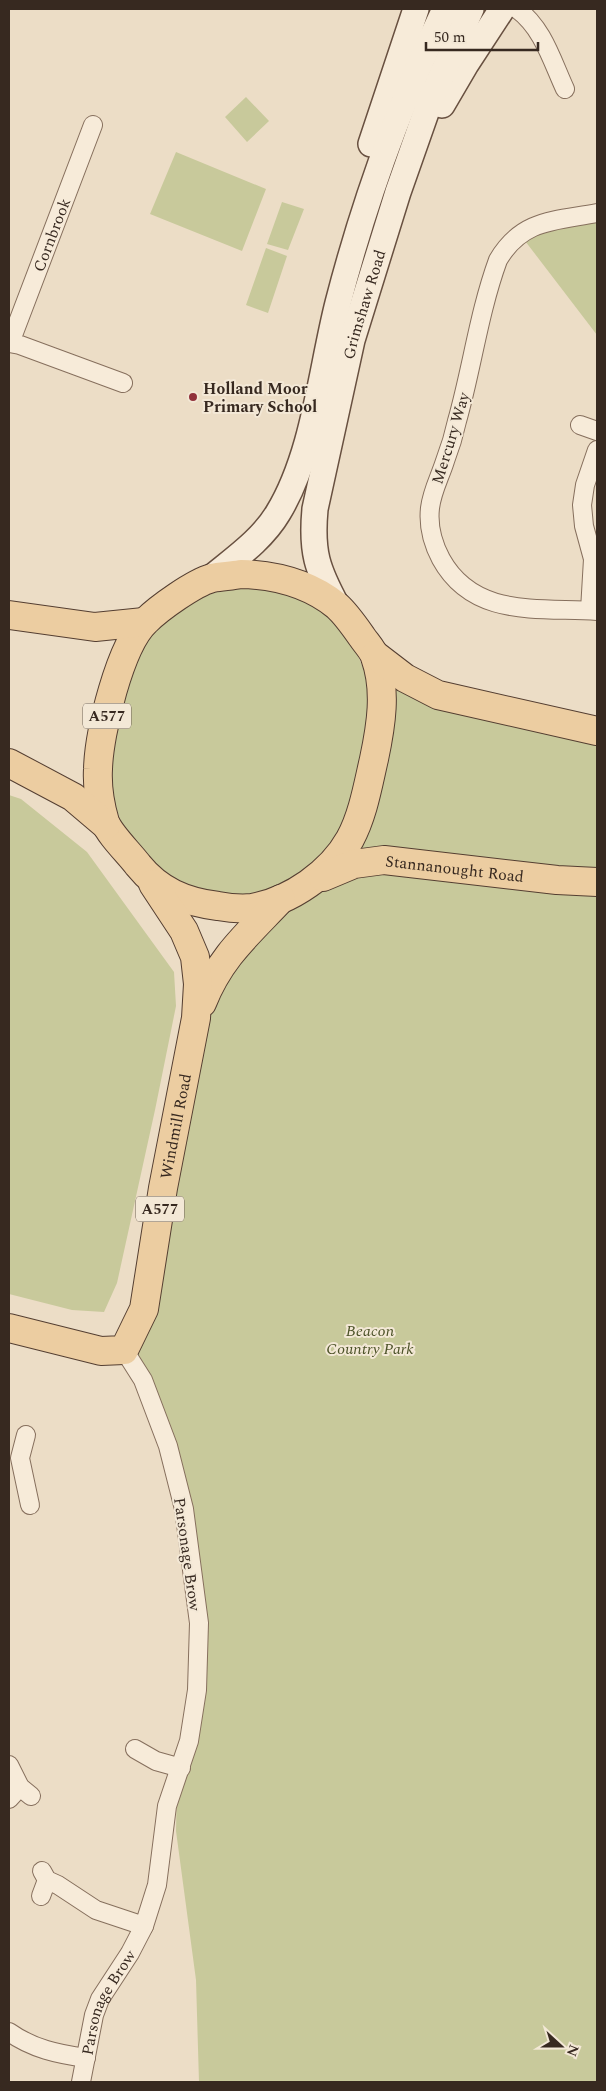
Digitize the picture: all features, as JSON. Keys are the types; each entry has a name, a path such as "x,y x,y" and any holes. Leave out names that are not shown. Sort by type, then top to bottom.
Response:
{"main road":[{"path":"338,304 366,160 416,9"},
{"name":"Grimshaw Road","path":"210,579 260,536 277,514 291,490 305,450 338,304 360,227 402,105 445,9"},
{"name":"Grimshaw Road","path":"337,606 321,576 314,555 313,533 315,509 352,340 398,192 430,101 471,9"},
{"path":"398,192 426,133 461,73 502,9"},
{"name":"A577","path":"106,825 99,799 98,767 111,698 125,653 144,622 178,596 210,579 241,574 264,575 308,588 337,606 375,655 405,678 438,696 597,731"},
{"path":"9,615 95,627 144,622"},
{"name":"A577","path":"9,763 73,797 106,825 150,880 178,897 205,905 253,908 282,898 314,880 339,857 351,838 360,815 380,731 382,700 375,655"},
{"name":"Stannanought Road","path":"314,880 354,864 384,860 557,880 597,882"},
{"name":"Windmill Road","path":"124,1350 144,1309 163,1188 196,1018 198,984 195,957 184,931 150,880"},
{"name":"Windmill Road","path":"196,1018 217,969 227,955 282,898"},
{"path":"9,1328 101,1351 124,1350"}],"street":[{"path":"517,9 531,21 540,33 564,89"},
{"name":"Cornbrook","path":"93,125 10,343 123,383"},
{"name":"Mercury Way","path":"594,610 512,607 476,596 452,574 438,554 431,531 430,509 434,489 453,437 498,260 510,241 531,227 597,212"},
{"path":"580,425 597,431"},
{"path":"594,610 593,559 584,526 582,506 585,485 597,450"},
{"name":"Parsonage Brow","path":"81,2082 94,2015 100,1999 130,1953 144,1926 157,1885 167,1806 189,1741 197,1690 198,1623 184,1509 168,1446 143,1380 124,1350"},
{"path":"26,1435 14,1458 30,1505"},
{"path":"133,1746 156,1761 181,1768"},
{"path":"9,1765 20,1794"},
{"path":"43,1882 58,1884 96,1910 144,1926"},
{"path":"9,2032 30,2045 52,2054 86,2058"}],"green space":[{"path":"246,97 269,121 247,142 225,117"},
{"path":"176,152 266,189 242,251 150,214"},
{"path":"282,202 304,209 288,250 267,244"},
{"path":"597,213 597,335 519,233"},
{"path":"266,248 287,256 268,313 246,305"},
{"path":"245,586 285,592 303,599 319,609 334,622 357,653 369,690 370,708 356,787 348,817 339,835 327,851 314,865 298,877 280,885 242,894 222,894 193,887 170,876 131,839 122,823 113,797 111,784 112,758 116,726 127,680 136,659 154,629 189,602 206,594"},
{"path":"391,681 597,739 597,876 354,853"},
{"path":"9,795 21,799 87,852 174,972 176,1006 155,1110 117,1283 104,1312 72,1310 9,1294"},
{"name":"Beacon Country Park","path":"354,864 597,882 597,2082 199,2082 196,1980 176,1831 177,1782 197,1690 184,1509 124,1350 196,1018 282,898"}],"place":[{"name":"Holland Moor Primary School","path":"193,397"}]}
